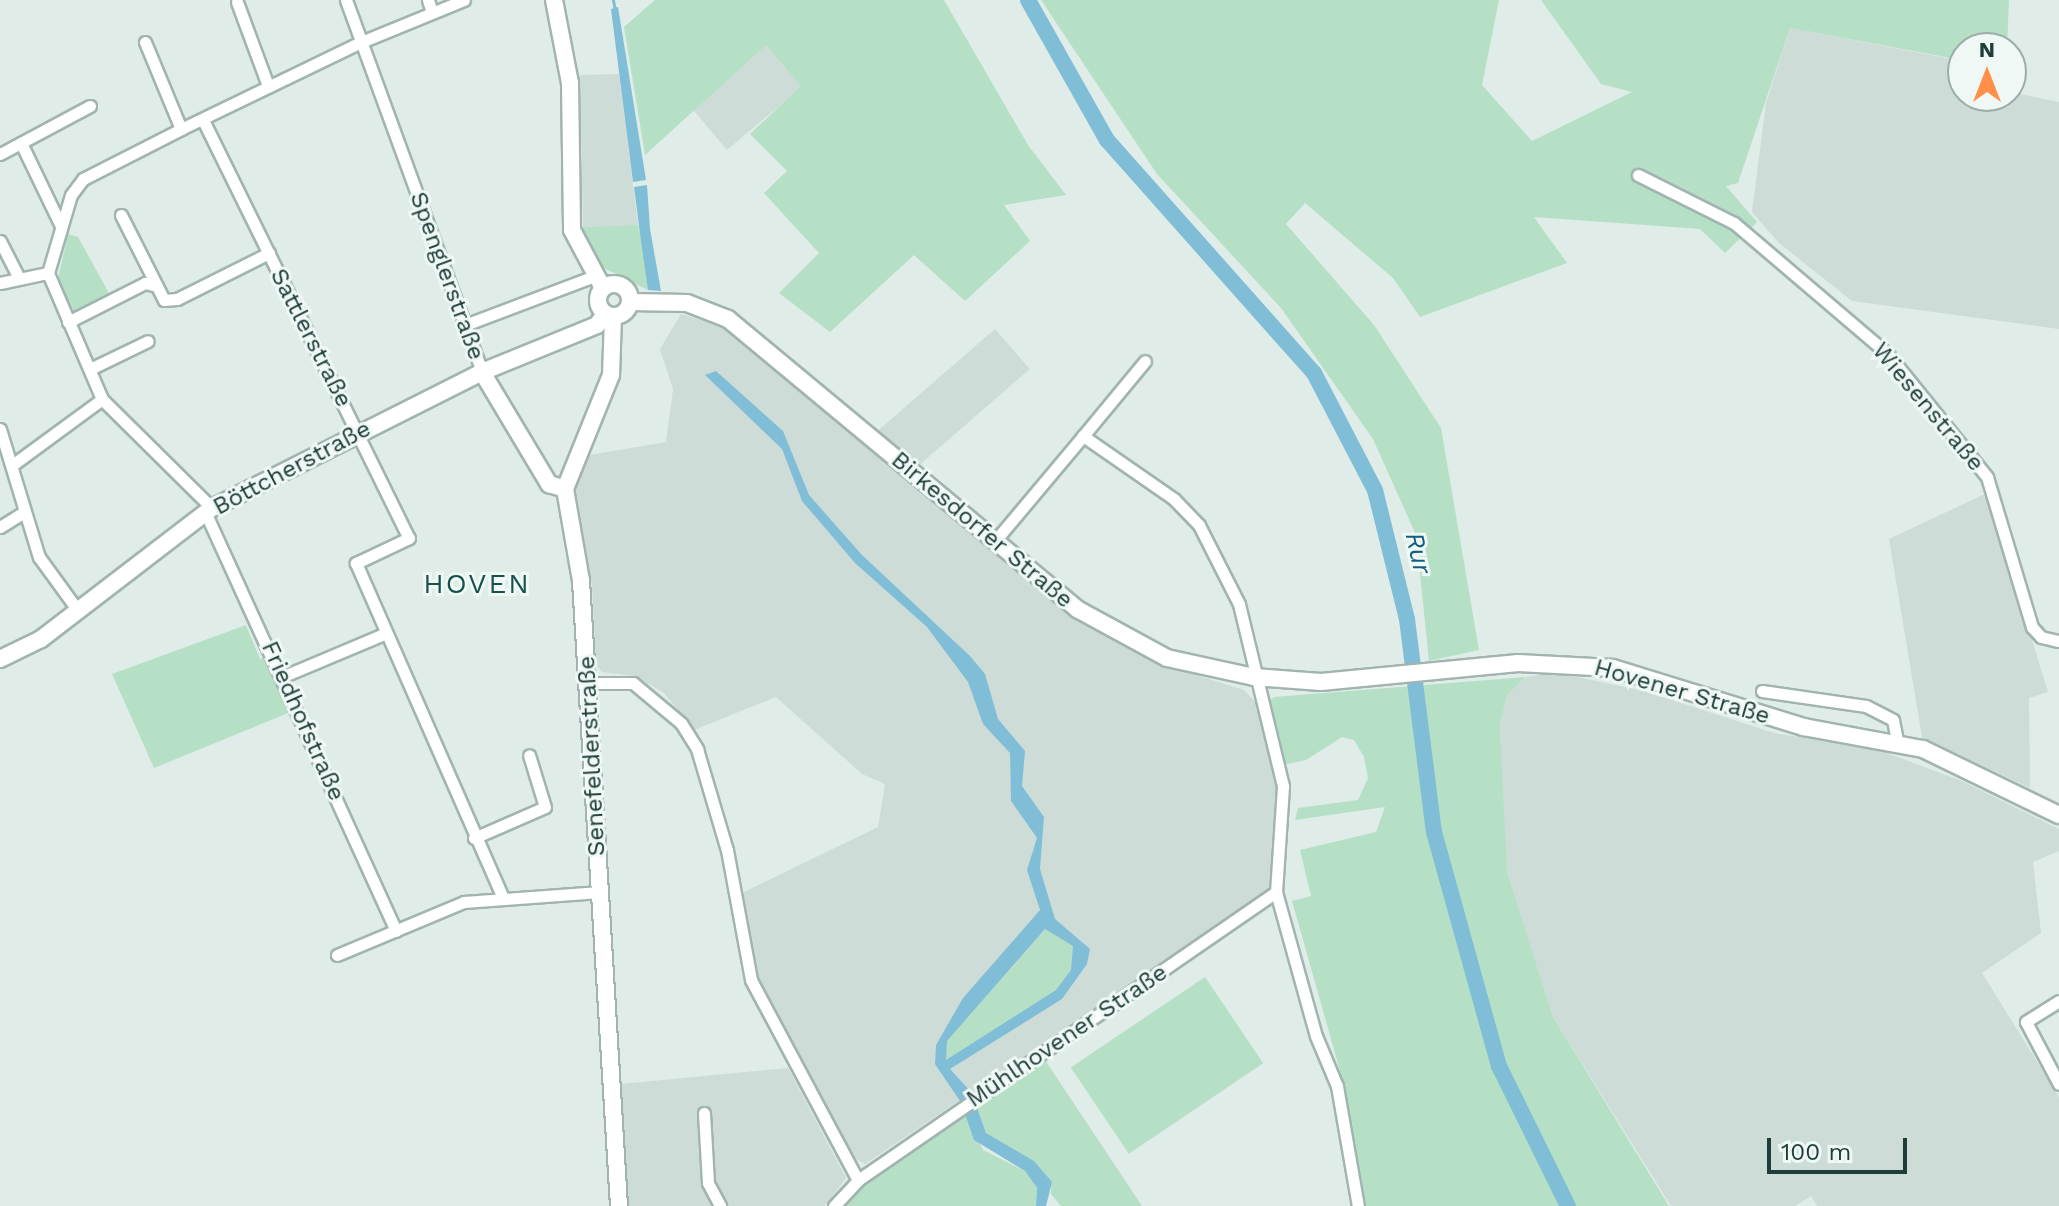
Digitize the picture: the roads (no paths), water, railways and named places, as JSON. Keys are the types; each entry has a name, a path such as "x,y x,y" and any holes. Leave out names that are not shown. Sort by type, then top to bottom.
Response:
{"main road":[{"path":"554,0 570,83 572,230 599,282 598,301 609,315 611,375 565,489"},
{"path":"599,282 623,286 630,302"},
{"name":"Böttcherstraße","path":"0,659 79,612 209,511 358,432 482,372 597,325 630,302"},
{"name":"Birkesdorfer Straße","path":"630,302 687,303 728,319 1086,615 1126,639 1167,658 1254,677 1370,679"},
{"name":"Spenglerstraße","path":"482,372 549,484 565,489"},
{"name":"Senefelderstraße","path":"565,489 581,581 619,1206"},
{"name":"Hovener Straße","path":"1370,679 1565,661 1613,668 1804,727 1897,741 2059,815"}],"street":[{"name":"Spenglerstraße","path":"346,0 482,372"},
{"path":"428,0 432,12"},
{"path":"15,463 102,399 48,273 61,226 83,179 361,42 464,0"},
{"path":"237,2 268,86"},
{"path":"145,42 181,129"},
{"path":"0,154 90,106"},
{"name":"Sattlerstraße","path":"203,120 409,538 356,563 384,634 503,898"},
{"path":"21,143 61,226"},
{"name":"Wiesenstraße","path":"1638,175 1734,223 1887,353 1987,477 2032,627 2041,637 2059,641"},
{"path":"121,215 153,285 164,300 177,299 269,253"},
{"path":"0,241 17,275"},
{"path":"0,283 17,275 48,273"},
{"path":"465,325 599,282"},
{"path":"68,322 145,283 153,285"},
{"path":"90,369 148,341"},
{"path":"995,541 1145,361"},
{"name":"Friedhofstraße","path":"102,399 209,511 396,931"},
{"path":"0,429 15,463 22,513 39,557 79,612"},
{"path":"1083,436 1174,499 1199,525 1239,604 1285,800 1276,892 1316,1036 1337,1086 1358,1206"},
{"path":"0,527 22,513"},
{"path":"284,676 384,634"},
{"path":"588,683 633,683 681,723 697,749 727,850 751,980 858,1180"},
{"name":"Hovener Straße","path":"1762,691 1866,706 1893,720 1897,741"},
{"path":"474,838 545,807 529,755"},
{"path":"337,955 464,902 600,892"},
{"name":"Mühlhovener Straße","path":"834,1206 858,1180 1276,892"},
{"path":"2059,1001 2026,1022 2059,1084"},
{"path":"704,1113 708,1183 720,1206"}],"water":[{"path":"618,7 646,180 633,182 611,9"},
{"path":"647,185 650,229 661,291 648,290 640,234 634,187"},
{"path":"716,371 783,431 809,495 862,555 970,656 985,674 998,719 1025,751 1022,786 1044,817 1040,869 1055,919 1090,949 1087,964 1062,999 950,1069 972,1093 960,1101 935,1064 936,1045 963,998 1040,910 1027,870 1037,838 1011,801 1010,753 983,724 968,682 927,627 855,563 802,501 782,449 705,375","holes":["1045,929 1073,946 1071,970 1056,990 946,1060 947,1041"]},
{"path":"974,1099 986,1133 1034,1161 1052,1182 1046,1206 1036,1206 1037,1188 1025,1171 974,1140 963,1108"}],"waterway":[{"path":"613,0 615,10"},
{"name":"Rur","path":"1028,0 1107,140 1314,373 1375,490 1407,619 1434,832 1499,1066 1568,1206"}],"district":[{"name":"HOVEN","path":"477,584"}]}
